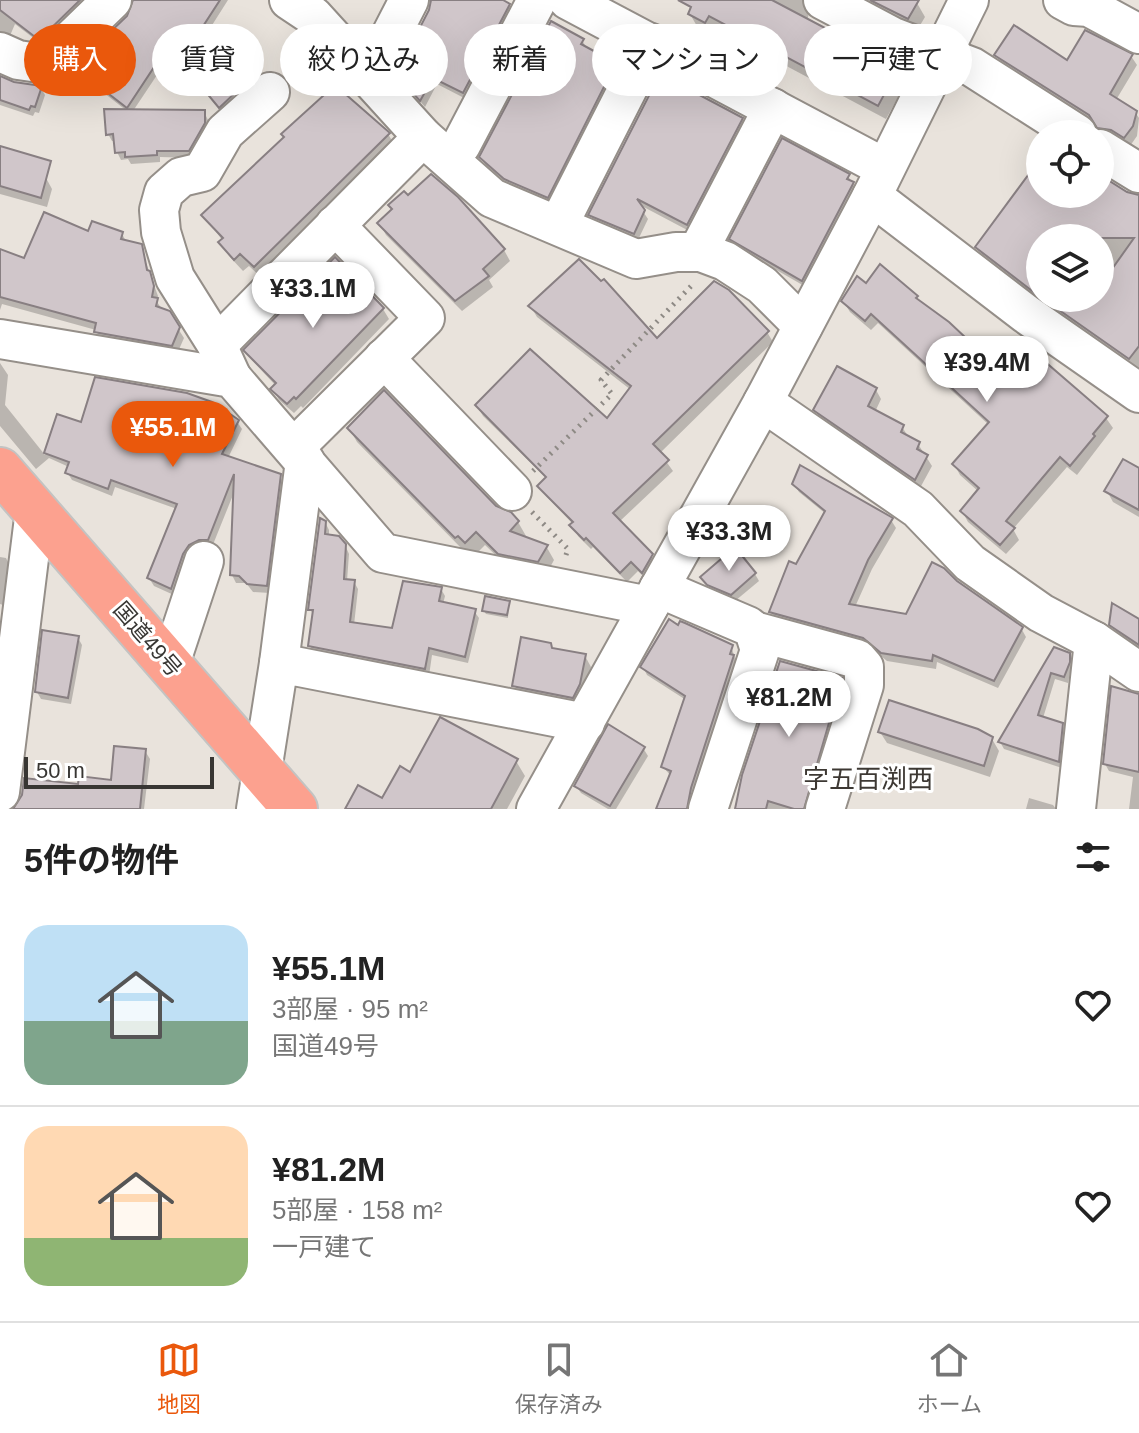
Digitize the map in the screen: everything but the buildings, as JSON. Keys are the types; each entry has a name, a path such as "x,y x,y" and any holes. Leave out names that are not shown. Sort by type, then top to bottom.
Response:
{"highway":[{"name":"国道49号","path":"0,470 170,664 259,790 295,809"}],"street":[{"path":"0,52 18,60 46,64 112,0"},
{"path":"289,0 313,16 423,137 492,198 636,259 676,252 701,252 725,261 762,285 803,326"},
{"path":"397,24 409,0"},
{"path":"461,145 537,0"},
{"path":"568,0 614,24"},
{"path":"823,0 868,24"},
{"path":"957,24 969,0"},
{"path":"1063,0 1074,6 1089,7 1139,34"},
{"path":"972,67 1055,120"},
{"path":"270,92 225,132 202,172 181,177 164,192 159,210 161,232 175,278 224,362 383,553 554,585 654,597 748,626 754,631 857,659 864,667 864,685 825,809"},
{"path":"566,210 624,96"},
{"path":"750,96 773,108 879,182 1026,314 1139,393"},
{"path":"536,809 763,402 921,96"},
{"path":"703,242 773,108"},
{"path":"224,362 335,225 423,137"},
{"path":"1114,158 1139,173"},
{"path":"259,790 279,663 299,455 384,358 425,318 335,225"},
{"path":"0,339 224,362"},
{"path":"384,358 512,491"},
{"path":"763,402 918,509 970,563 1041,613 1094,641 1139,672"},
{"path":"0,792 35,510"},
{"path":"170,664 204,561"},
{"path":"708,809 760,650 754,631"},
{"path":"1076,809 1094,641"},
{"path":"279,663 585,723"}],"path":[{"path":"554,585 568,549 512,491 612,394 601,380 694,282"}],"district":[{"name":"字五百渕西","path":"868,779"}]}
